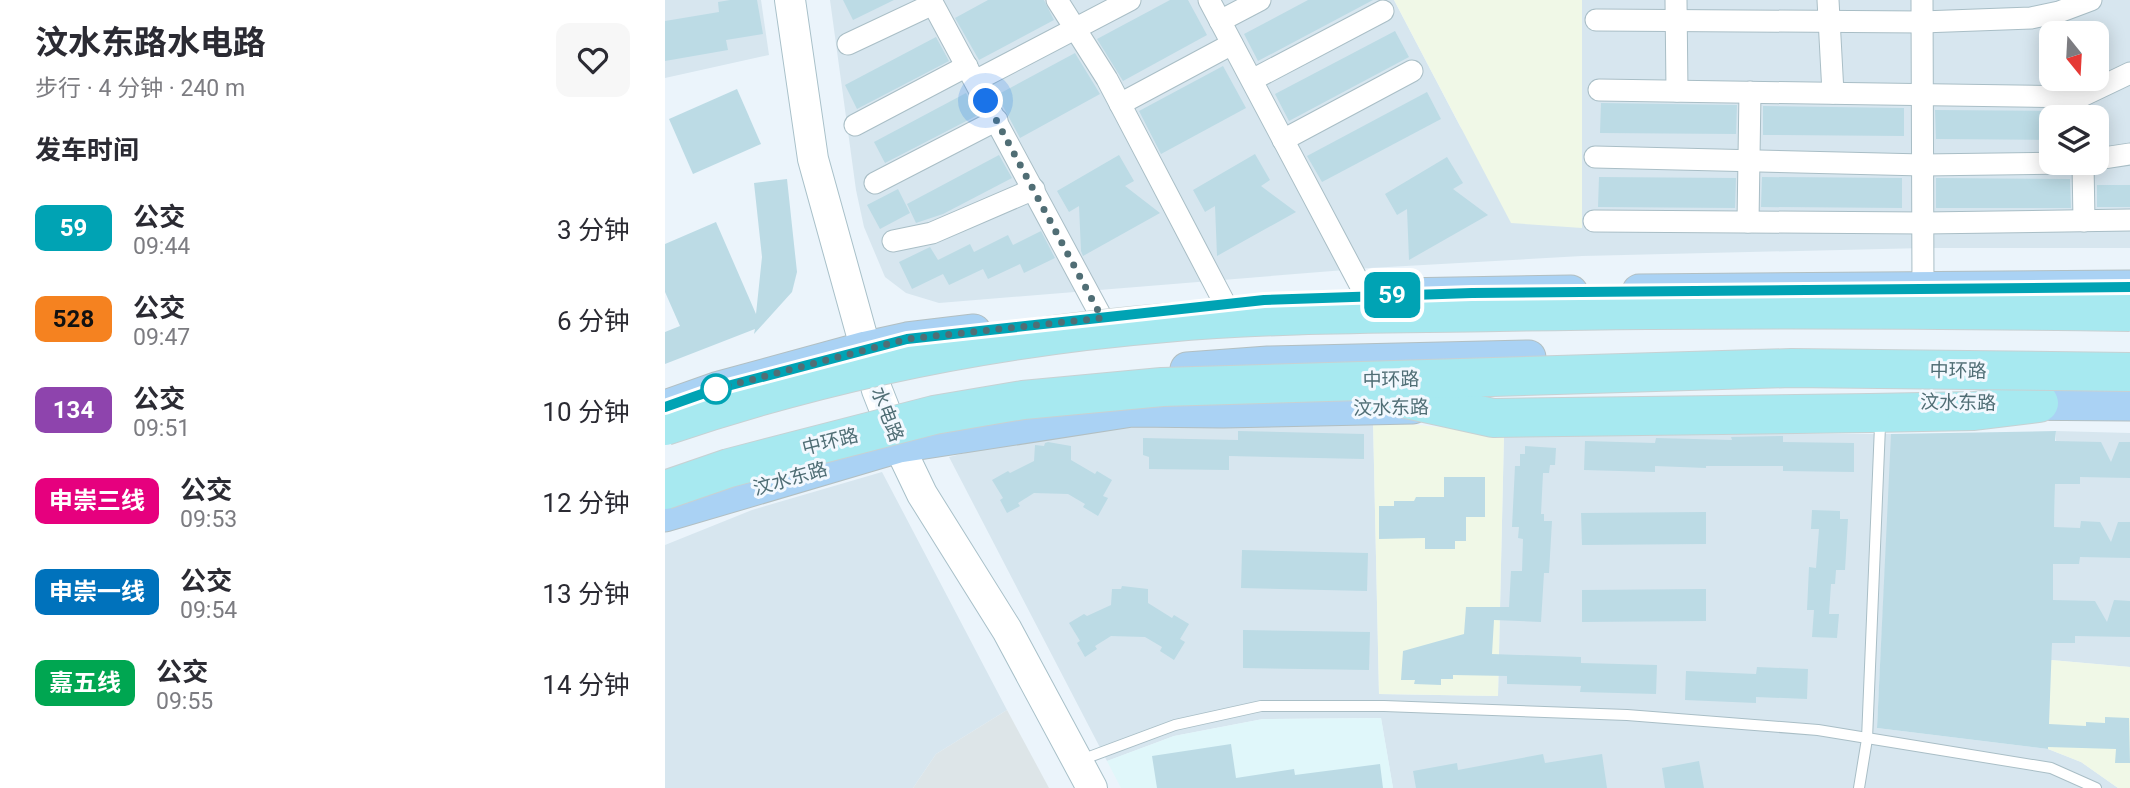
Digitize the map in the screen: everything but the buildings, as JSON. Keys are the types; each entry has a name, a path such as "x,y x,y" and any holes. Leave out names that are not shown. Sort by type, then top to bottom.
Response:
{"highway":[{"path":"665,426 738,401 925,355 1021,340 1166,323 1304,316 1564,311 1799,309 2130,312"},
{"name":"中环路","path":"665,490 729,468 934,415 997,404 1162,387 1319,380 1791,368 2130,372"},
{"path":"1319,380 1493,418 1875,419 2039,403"}],"main road":[{"name":"水电路","path":"790,0 813,159 866,348 899,446 922,494 1007,630 1092,788"},
{"path":"1977,324 2049,287"},
{"path":"665,407 716,389 907,339 1264,300 1472,293 2130,287"},
{"path":"1472,293 1605,341"},
{"name":"汶水东路","path":"665,442 758,410 1141,372 1605,341 1793,323 2130,326"},
{"name":"汶水东路","path":"665,474 989,360 1185,340 1282,334 1605,341 1805,354 2130,356"},
{"path":"1480,405 1605,341"},
{"path":"1141,372 1223,411"},
{"name":"汶水东路","path":"665,514 899,446 1132,410 1223,411 1841,401 2130,404"}],"street":[{"path":"1057,0 1120,104 1225,304"},
{"path":"855,125 1076,29 1130,0"},
{"path":"1209,0 1366,296"},
{"path":"1220,21 1261,0"},
{"path":"1828,0 1833,93"},
{"path":"1922,0 1923,288"},
{"path":"1596,20 1675,10 1829,22 2031,18 2059,12 2091,0"},
{"path":"848,44 932,2 1102,318"},
{"path":"1675,10 1677,91"},
{"path":"1252,80 1383,11"},
{"path":"1120,104 1233,44"},
{"path":"1283,140 1412,71"},
{"path":"2083,105 2130,73"},
{"path":"1599,90 1923,94 2056,105"},
{"path":"1748,222 1750,92"},
{"path":"875,183 997,120"},
{"path":"2109,157 2130,153"},
{"path":"1595,157 1923,165 2039,163"},
{"path":"2083,175 2084,220"},
{"path":"893,241 932,233 1034,189"},
{"path":"1594,221 1924,223 2130,220"},
{"path":"1374,407 1491,426 1875,419"}],"lane":[{"path":"1859,788 1867,739 1875,419"},
{"path":"1079,761 1175,725 1261,706 1384,706 1627,715 1818,730 1966,752 2051,768 2096,788"}],"shaded area":[{"path":"665,0 761,0 769,55 665,78"},
{"path":"830,0 1394,0 1461,128 1582,227 1582,0 2130,0 2130,248 1924,248 1582,256 1370,268 939,303 906,293 885,277 864,227 856,190"},
{"path":"1394,0 1582,0 1582,228 1511,223"},
{"path":"1373,420 1379,694 1498,696 1504,434 1892,434 1877,728 2048,749 2081,762 2118,788 1393,788 1381,718 1263,719 1174,736 1107,761 949,457 1033,436 1132,424"},
{"path":"1373,420 1504,434 1498,696 1379,694"},
{"path":"2056,431 2130,433 2130,667 2051,660"},
{"path":"882,472 1007,710 936,754 913,788 665,788 665,545 752,510"},
{"path":"2051,660 2130,667 2130,788 2118,788 2081,762 2048,749"},
{"path":"1007,710 1049,788 913,788 936,754"},
{"path":"1381,718 1393,788 1121,788 1107,761 1174,736 1263,719"}],"bus line":[{"name":"59","path":"665,407 716,389 907,339 1264,300 1472,293 2130,287"}],"route":[{"path":"716,389 907,339 1102,318 986,101"}]}
